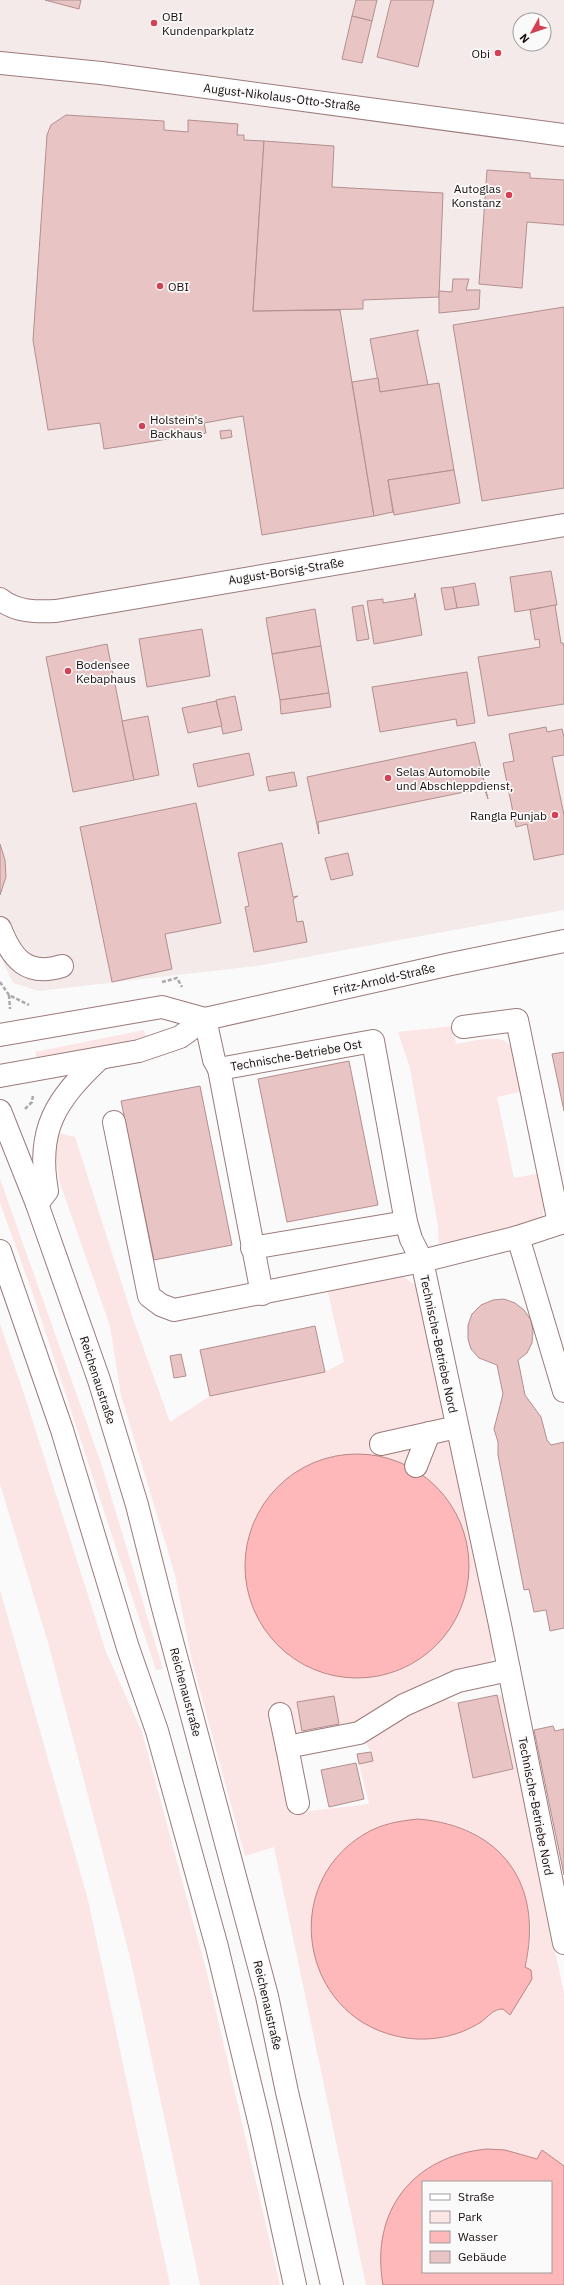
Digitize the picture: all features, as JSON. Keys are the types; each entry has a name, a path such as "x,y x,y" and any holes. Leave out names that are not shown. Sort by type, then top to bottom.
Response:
{"main road":[{"name":"August-Nikolaus-Otto-Straße","path":"0,63 101,73 564,134"},
{"name":"August-Borsig-Straße","path":"4,602 38,612 56,611 564,525"},
{"path":"0,928 11,951 25,964 37,970 43,971 62,966"},
{"name":"Fritz-Arnold-Straße","path":"0,1076 139,1051 180,1037 205,1019 451,964 564,941"},
{"name":"Fritz-Arnold-Straße","path":"0,1035 162,1007 205,1019"},
{"path":"205,1019 214,1060 219,1069"},
{"path":"114,1122 149,1296 161,1305 174,1310 262,1294 422,1261 518,1237 561,1223 517,1020 463,1027"},
{"name":"Technische-Betriebe Ost","path":"262,1294 219,1069 373,1041 406,1222 411,1239 422,1261"},
{"path":"37,1204 47,1191 43,1152 47,1131 54,1113 66,1094 99,1059"},
{"name":"Reichenaustraße","path":"0,1111 37,1204 99,1380 137,1505 267,1996 287,2092 332,2285"},
{"path":"252,1248 406,1222"},
{"path":"518,1237 564,1391"},
{"path":"0,1251 6,1275 62,1430 128,1648 157,1731 216,1947 260,2125 294,2285"},
{"name":"Technische-Betriebe Nord","path":"422,1261 509,1670 564,1943"},
{"name":"Technische-Betriebe Nord","path":"381,1444 457,1427"},
{"path":"416,1466 429,1434"},
{"path":"287,1747 359,1733 404,1705 458,1681 509,1670"},
{"path":"280,1714 298,1804"}],"path":[{"path":"0,982 9,995"}],"shaded area":[{"path":"0,0 564,0 564,910 257,966 39,991 13,983 0,955"}],"green space":[{"path":"453,1026 456,1044 497,1039 510,1045 514,1052 520,1068 524,1091 497,1097 514,1178 541,1173 544,1193 543,1217 524,1227 439,1244 438,1226 410,1068 398,1032"},
{"path":"144,1030 146,1037 37,1059 35,1052"},
{"path":"59,1133 75,1137 134,1322 170,1422 210,1396 325,1372 344,1362 326,1284 400,1274 419,1288 495,1653 490,1662 481,1668 441,1674 366,1717 329,1734 297,1737 292,1725 287,1703 269,1706 292,1813 369,1804 359,1764 372,1761 371,1752 363,1738 436,1696 458,1703 473,1778 513,1770 497,1695 501,1695 564,1994 564,2166 542,2150 537,2159 504,2151 473,2151 444,2159 420,2174 401,2194 387,2220 381,2251 383,2285 366,2285 274,1847 245,1856 192,1661 175,1575 121,1395 110,1326 59,1180 56,1156","holes":["374,1455 406,1465 447,1499 463,1530 468,1549 469,1569 400,1670 385,1674 353,1678 282,1648 268,1633 256,1615 245,1558 251,1529 258,1512 275,1489","418,1819 463,1828 476,1834 499,1852 517,1878 523,1890 529,1909 531,1923 529,1952 509,2015 503,2009 500,2009 470,2028 460,2032 440,2037 418,2039 396,2037 311,1939 313,1915 318,1893 327,1873 339,1856 354,1843 373,1832 394,1824"]},
{"path":"0,1179 101,1463 163,1669 156,1670 33,1294 0,1203"},
{"path":"0,1324 25,1397 106,1652 142,1732 207,1973 280,2285 200,2285 130,1957 49,1646 0,1484"},
{"path":"0,1590 88,1900 170,2285 0,2285"}],"water":[{"path":"357,1454 379,1456 410,1467 436,1487 456,1513 467,1544 469,1566 467,1588 456,1619 436,1645 410,1665 379,1676 357,1678 335,1676 304,1665 278,1645 258,1619 247,1588 245,1566 247,1544 258,1513 278,1487 304,1467 335,1456"},
{"path":"418,1819 447,1824 473,1834 494,1847 510,1865 522,1886 528,1910 529,1937 525,1967 531,1970 532,1979 510,2015 503,2009 496,2010 481,2022 461,2032 440,2038 429,2039 396,2036 364,2023 339,2002 322,1976 313,1946 312,1915 320,1885 337,1857 369,1831 390,1824"},
{"path":"487,2149 505,2150 537,2159 542,2150 564,2166 564,2285 383,2285 381,2258 383,2234 391,2211 402,2192 418,2176 438,2163 461,2154"}],"building":[{"path":"45,0 81,0 79,9"},
{"path":"356,0 377,0 372,21 352,16"},
{"path":"391,0 434,0 418,67 377,57"},
{"path":"352,16 372,21 362,63 342,59"},
{"path":"66,115 164,121 164,130 188,132 188,120 238,124 237,135 244,135 244,140 264,141 253,311 340,310 374,516 262,535 243,416 204,423 206,433 104,449 100,423 48,430 33,340 47,135 51,125"},
{"path":"264,141 334,146 332,187 443,193 439,297 363,300 363,309 253,311"},
{"path":"487,170 530,173 530,178 564,180 564,225 527,222 522,288 479,284"},
{"path":"453,279 469,279 466,290 480,290 479,309 439,313 439,291 452,292"},
{"path":"564,307 564,488 482,501 453,325"},
{"path":"419,330 417,332 428,385 380,392 370,339"},
{"path":"378,378 380,392 439,383 454,470 388,480 393,512 374,516 352,382"},
{"path":"231,430 232,437 221,439 220,431"},
{"path":"454,470 460,503 394,515 388,480"},
{"path":"551,571 557,605 515,612 510,577"},
{"path":"475,583 479,605 457,608 453,587"},
{"path":"453,587 457,608 445,610 441,588"},
{"path":"415,593 422,635 374,644 367,601 383,599 383,603 414,598"},
{"path":"363,605 369,639 357,641 352,607"},
{"path":"555,605 561,643 563,643 564,647 564,704 488,716 478,657 540,647 539,639 535,640 530,610"},
{"path":"315,609 321,646 272,654 266,618"},
{"path":"202,629 210,676 147,687 139,639"},
{"path":"107,644 134,780 73,792 46,657"},
{"path":"321,646 329,693 280,700 272,654"},
{"path":"467,672 475,723 457,726 456,719 380,732 372,687"},
{"path":"329,693 331,707 281,714 280,700"},
{"path":"235,696 242,730 223,734 216,700"},
{"path":"216,701 222,726 188,733 182,708"},
{"path":"148,716 159,775 134,780 122,721"},
{"path":"546,727 547,732 562,729 564,737 564,755 552,757 564,815 564,854 534,860 527,824 516,827 503,763 514,761 509,734"},
{"path":"475,742 488,799 484,788 318,822 319,834 307,777"},
{"path":"249,753 254,775 198,787 193,764"},
{"path":"294,772 297,786 269,791 266,777"},
{"path":"196,803 221,923 165,934 172,969 112,982 80,827"},
{"path":"282,843 293,897 298,896 293,899 297,922 303,921 307,942 254,952 245,907 249,906 238,853"},
{"path":"0,844 5,860 6,877 0,895"},
{"path":"348,853 353,875 331,880 325,858"},
{"path":"564,1052 564,1111 552,1054"},
{"path":"349,1061 378,1205 287,1222 258,1079"},
{"path":"200,1086 232,1245 154,1260 121,1101"},
{"path":"504,1299 515,1303 524,1310 531,1320 533,1331 532,1343 527,1353 518,1360 525,1395 541,1417 547,1440 551,1445 564,1442 564,1628 550,1631 546,1610 534,1612 529,1589 524,1590 498,1455 498,1442 494,1429 503,1394 497,1365 479,1358 471,1349 468,1339 468,1325 472,1314 481,1305 493,1300"},
{"path":"315,1326 325,1372 210,1396 200,1350"},
{"path":"181,1354 186,1376 174,1378 170,1356"},
{"path":"497,1695 513,1769 473,1778 458,1703"},
{"path":"334,1696 339,1724 302,1731 297,1702"},
{"path":"553,1726 555,1731 564,1729 564,1875 534,1730"},
{"path":"371,1752 373,1761 359,1764 357,1754"},
{"path":"356,1763 364,1799 329,1807 321,1770"}],"place":[{"name":"OBI Kundenparkplatz","path":"154,23"},
{"name":"Obi","path":"498,53"},
{"name":"Autoglas Konstanz","path":"509,195"},
{"name":"OBI","path":"160,286"},
{"name":"Holstein's Backhaus","path":"142,426"},
{"name":"Bodensee Kebaphaus","path":"68,671"},
{"name":"Selas Automobile und Abschleppdienst,","path":"388,778"},
{"name":"Rangla Punjab","path":"555,815"}]}
